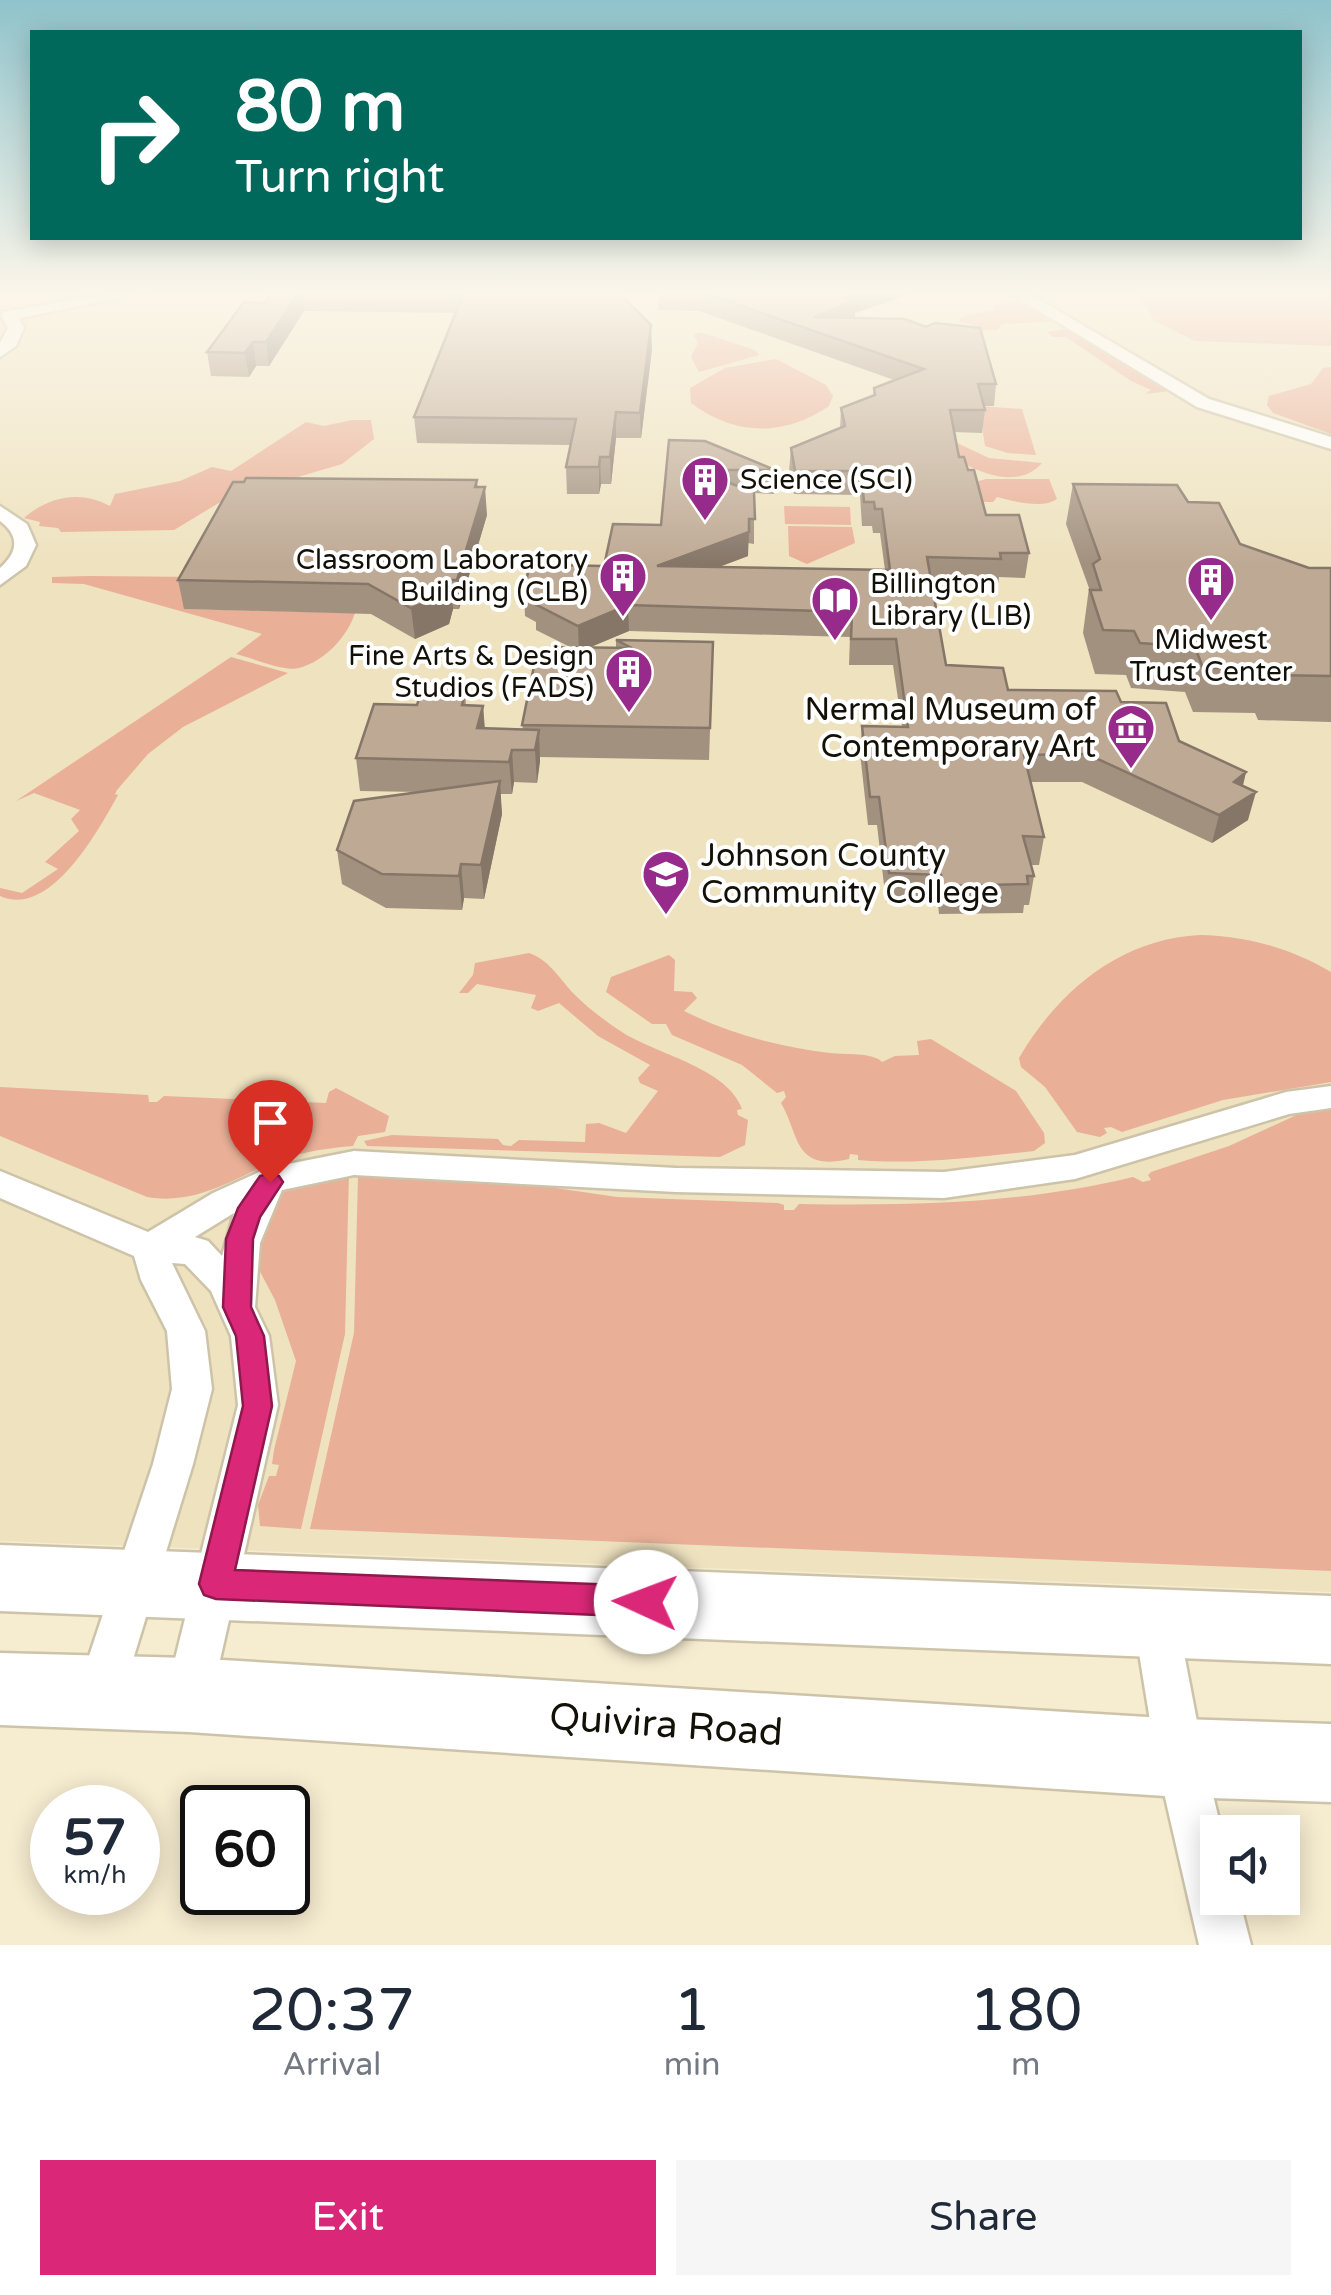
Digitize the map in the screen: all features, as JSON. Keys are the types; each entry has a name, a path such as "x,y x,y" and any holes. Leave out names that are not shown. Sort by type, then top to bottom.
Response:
{"main road":[{"path":"0,1578 1331,1630"},
{"name":"Quivira Road","path":"0,1689 189,1694 1180,1758 1331,1763"}],"street":[{"path":"1170,383 1203,403 1252,421 1331,442"},
{"path":"0,512 20,526 26,536 22,558 0,578"},
{"path":"150,1248 225,1202 314,1168 354,1163 676,1180 944,1185 1075,1167 1182,1138 1286,1103 1331,1097"},
{"path":"237,1307 240,1239 247,1215 270,1182"},
{"path":"0,1184 150,1248 196,1251 226,1283 250,1336 258,1406 189,1694"},
{"path":"100,1692 173,1464 192,1388 186,1331 159,1280 150,1248"},
{"path":"1156,1622 1180,1758 1225,1945"}],"shaded area":[{"name":"Johnson County Community College","path":"0,383 1331,383 1331,1592 0,1541"},
{"path":"699,383 822,383 833,396 829,406 795,423 742,427 691,403 690,388"},
{"path":"1135,383 1159,383 1170,391 1145,394 1151,390"},
{"path":"1331,383 1331,434 1273,413 1267,405 1269,396"},
{"path":"979,406 1022,409 1036,455 985,446"},
{"path":"371,420 374,439 342,464 227,498 174,530 61,532 24,518 55,500 88,498 110,506 115,494 180,481 212,467 231,471 306,422 324,426"},
{"path":"928,440 955,442 989,458 1042,463 1029,473 999,476 968,465"},
{"path":"1049,479 1057,499 1043,504 997,497 993,502 974,502 975,482"},
{"path":"784,506 850,507 851,525 785,524"},
{"path":"788,526 852,527 855,543 807,564 789,556"},
{"path":"52,577 201,577 185,609 355,613 341,639 326,654 309,665 285,668 236,654 262,634 84,584 52,583"},
{"path":"231,657 288,673 183,727 148,754 117,790 118,795 85,849 54,884 19,900 0,896 0,888 22,893 58,869 45,862 79,831 71,819 80,810 34,793 16,801"},
{"path":"1200,935 1268,945 1331,972 1331,1082 1223,1100 1122,1132 1104,1128 1107,1133 1100,1137 1077,1132 1045,1087 1021,1067 1019,1058 1052,1011 1094,973 1143,946"},
{"path":"529,953 549,965 581,1001 619,1030 723,1083 742,1109 737,1110 738,1115 748,1120 745,1145 720,1157 367,1146 364,1141 392,1135 498,1139 511,1146 519,1140 585,1142 586,1124 599,1123 626,1133 658,1091 640,1083 638,1078 650,1065 598,1036 559,1003 538,1011 531,1008 536,995 477,984 468,993 459,993 473,975 475,963"},
{"path":"669,955 675,960 674,991 692,992 697,998 684,1011 774,1043 866,1055 882,1062 895,1056 919,1055 917,1041 931,1039 1016,1091 1044,1133 1045,1143 1034,1151 946,1160 858,1160 858,1155 850,1154 849,1159 817,1160 801,1148 796,1138 781,1103 786,1097 784,1091 777,1093 742,1065 672,1035 666,1024 652,1024 606,992 611,977"},
{"path":"0,1087 148,1095 149,1102 164,1096 326,1103 329,1092 336,1088 389,1116 385,1132 358,1136 353,1146 292,1156 217,1188 166,1199 147,1197 0,1136"},
{"path":"1331,1108 1331,1571 310,1529 354,1333 358,1177 362,1172 481,1177 617,1197 778,1203 784,1205 784,1210 794,1210 799,1204 966,1201 1049,1193 1133,1177 1143,1182 1151,1180 1151,1172 1229,1146 1303,1112"},
{"path":"349,1172 345,1334 301,1529 260,1526 258,1505 269,1476 276,1476 279,1465 272,1464 274,1450 296,1361 275,1300 256,1264 257,1216 290,1186"}],"building":[{"path":"428,383 644,383 640,413 616,412 610,457 600,457 599,467 566,467 576,419 414,417"},
{"path":"888,383 996,384 978,384 985,410 950,410 959,457 964,457 968,470 974,470 986,515 1019,515 1029,553 1000,553 1001,559 927,557 946,665 1003,668 1008,690 1116,691 1121,702 1166,703 1179,741 1246,772 1234,782 1256,792 1219,815 1087,754 1024,755 1044,837 1023,836 1034,876 1027,876 1028,884 943,886 941,875 889,873 879,797 870,797 862,726 908,727 896,639 851,639 852,612 628,605 578,626 535,604 536,597 524,591 528,572 546,565 604,566 613,524 661,525 669,440 705,441 775,470 694,470 754,492 755,519 749,519 749,532 657,566 890,570 882,509 875,509 874,502 864,502 861,471 795,471 791,448 845,426 841,408 875,395 874,388"},
{"path":"246,478 477,480 475,487 485,487 457,580 451,580 447,594 411,608 368,584 178,580 233,482 244,482"},
{"name":"Midwest Trust Center","path":"1073,484 1177,485 1188,502 1219,503 1240,544 1309,568 1331,568 1331,676 1269,675 1266,668 1203,668 1195,647 1140,643 1134,631 1103,630 1090,590 1101,590 1093,564 1100,559"},
{"name":"Fine Arts & Design Studios (FADS)","path":"616,640 713,642 710,728 522,725 536,656 550,656 551,647 632,648"},
{"path":"424,682 458,683 456,691 465,692 462,705 483,706 477,728 539,730 535,750 512,750 509,762 356,758 374,704 417,705"},
{"path":"500,781 481,865 461,864 459,876 382,874 337,850 354,801"}],"place":[{"name":"Science (SCI)","path":"705,522"},
{"name":"Classroom Laboratory Building (CLB)","path":"623,618"},
{"name":"Midwest Trust Center","path":"1211,622"},
{"name":"Billington Library (LIB)","path":"835,642"},
{"name":"Fine Arts & Design Studios (FADS)","path":"629,714"},
{"name":"Nermal Museum of Contemporary Art","path":"1131,770"},
{"name":"Johnson County Community College","path":"666,916"}],"route":[{"path":"270,1182 247,1215 240,1239 237,1307 250,1336 258,1406 216,1584 646,1602"}]}
